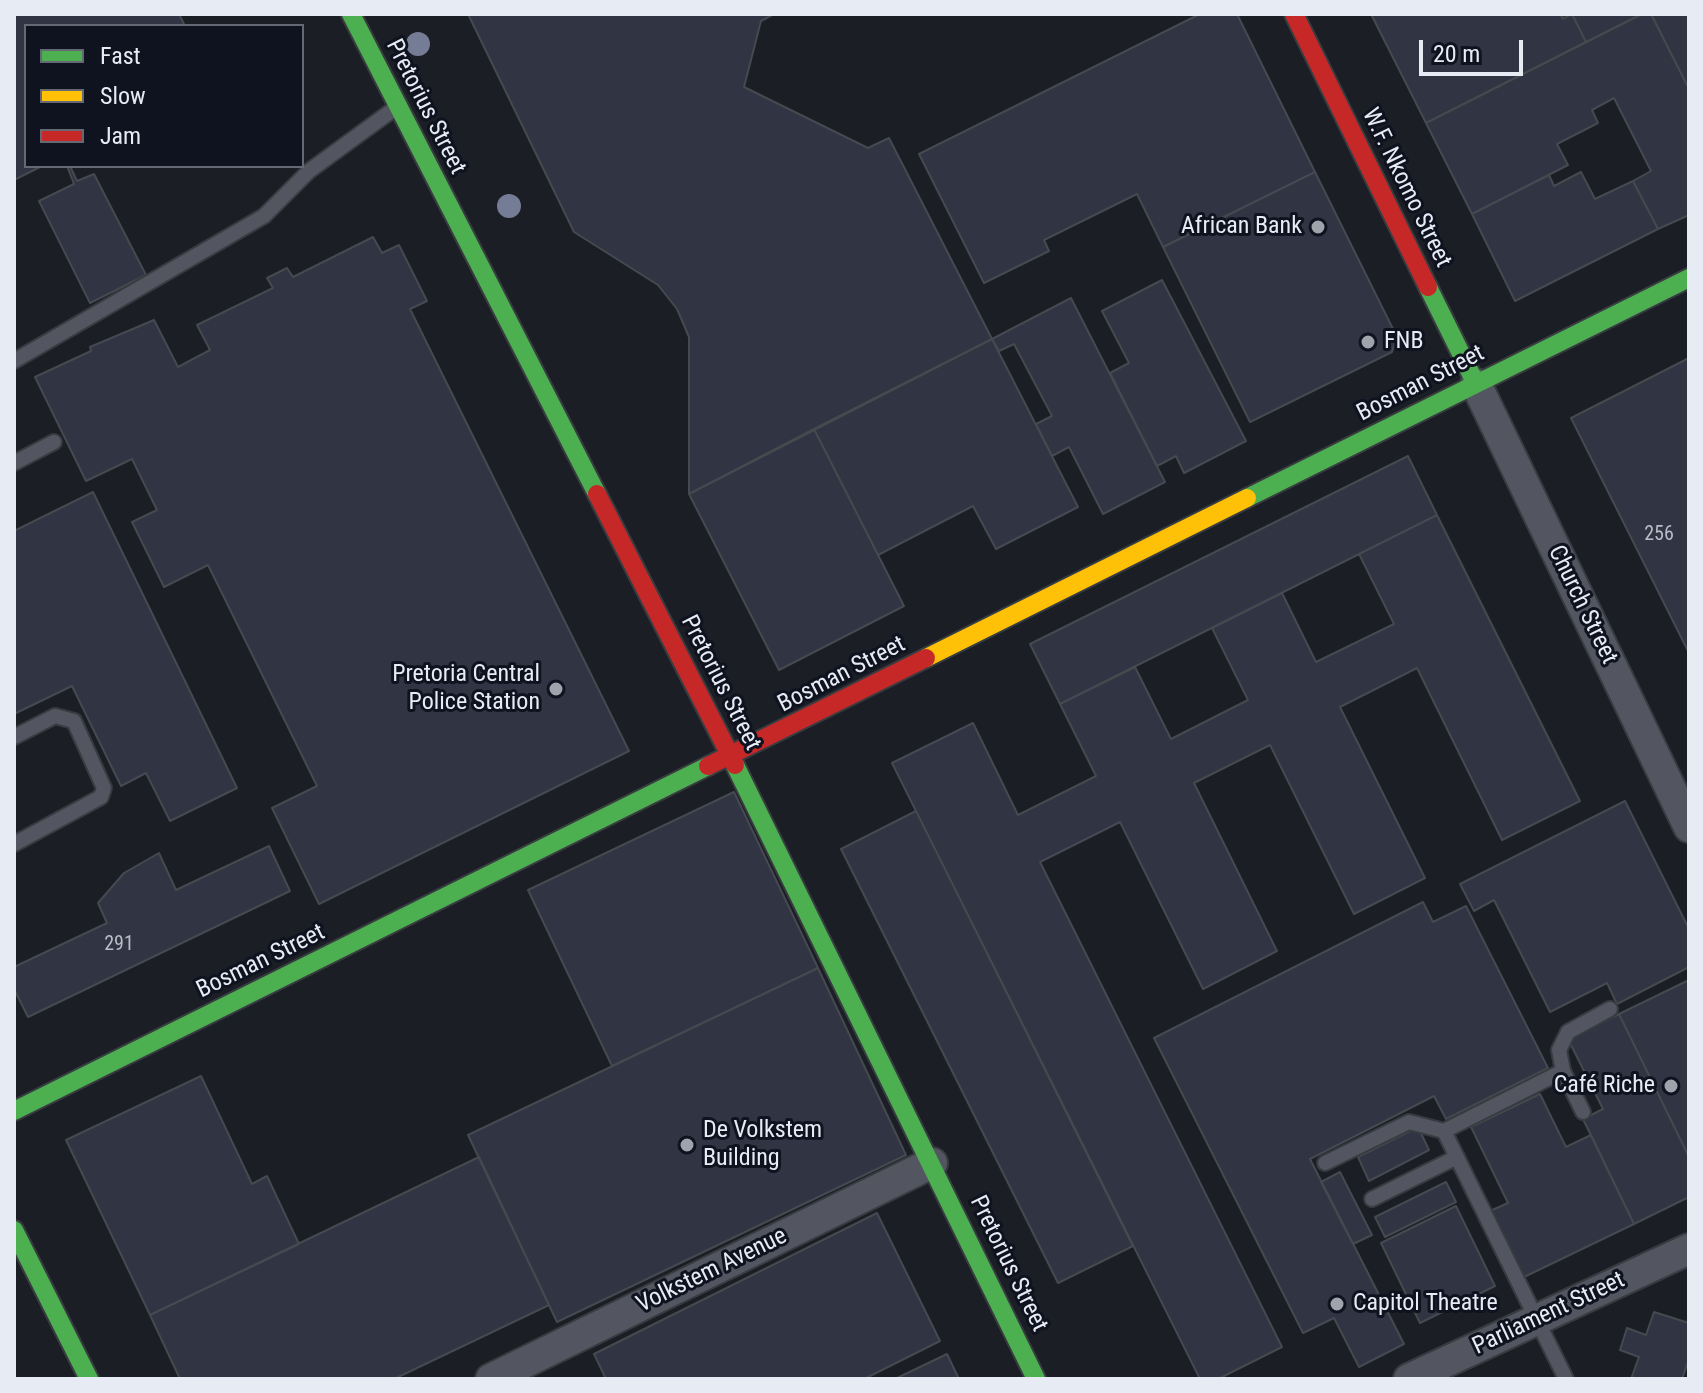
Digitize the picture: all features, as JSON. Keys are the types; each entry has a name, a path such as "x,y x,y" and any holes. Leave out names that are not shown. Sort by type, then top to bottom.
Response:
{"main road":[{"name":"Pretorius Street","path":"351,14 731,757 1036,1379"},
{"name":"W.F. Nkomo Street","path":"1294,14 1476,384"},
{"name":"Bosman Street","path":"14,1111 1689,278"},
{"path":"14,1230 89,1379"}],"street":[{"name":"Church Street","path":"1476,384 1689,827"},
{"name":"Volkstem Avenue","path":"491,1379 932,1163"},
{"name":"Parliament Street","path":"1409,1379 1689,1249"}],"lane":[{"path":"14,361 264,216 309,171 398,107"},
{"path":"14,463 54,442"},
{"path":"14,737 55,716 74,721 104,788 101,797 14,844"},
{"path":"1583,1112 1563,1071 1559,1050 1563,1038 1610,1009"},
{"path":"1325,1163 1409,1122 1444,1131 1563,1071"},
{"path":"1444,1131 1566,1379"},
{"path":"1372,1199 1457,1157"}],"building":[{"path":"14,14 179,14 184,24 24,24 24,168 38,168 14,180"},
{"path":"468,14 774,14 761,21 744,87 868,148 889,138 992,339 689,494 689,337 677,309 658,285 574,232"},
{"path":"1200,14 1237,14 1315,172 1163,247 1137,194 1044,240 1049,251 984,283 919,154"},
{"path":"1371,14 1560,14 1563,19 1572,14 1586,42 1426,123"},
{"path":"1572,14 1642,14 1586,42"},
{"path":"1642,14 1651,14 1689,89 1689,215 1658,229 1633,181 1651,171 1614,98 1592,110 1598,123 1557,144 1568,165 1472,214 1426,123"},
{"path":"1651,14 1689,14 1689,89"},
{"path":"68,168 71,168 77,181 94,174 146,275 90,303 39,201 74,184"},
{"path":"1315,172 1397,337 1392,352 1250,422 1163,247"},
{"path":"1581,172 1595,199 1633,181 1658,229 1515,301 1472,214 1549,175 1554,186"},
{"path":"373,237 382,253 399,245 427,301 410,309 629,751 319,904 272,808 317,786 208,565 164,587 132,522 157,510 132,459 86,481 35,377 91,351 90,347 154,320 178,367 210,350 197,325 273,288 267,278 287,268 293,277"},
{"path":"1162,280 1246,441 1184,473 1176,456 1157,466 1110,373 1129,363 1102,311"},
{"path":"1071,298 1165,482 1103,514 1069,447 1052,456 1036,424 1052,416 1014,344 999,351 992,339"},
{"path":"992,339 1078,507 996,549 973,506 878,555 814,429"},
{"path":"1689,358 1689,653 1571,418"},
{"path":"814,429 904,606 779,670 689,494"},
{"path":"1408,456 1437,515 1060,704 1030,644"},
{"path":"93,492 237,788 170,821 146,773 121,786 72,686 14,714 14,531"},
{"path":"1437,515 1580,801 1502,840 1417,668 1340,707 1425,878 1354,914 1270,745 1194,783 1277,951 1203,989 1120,822 1040,862 1282,1347 1218,1379 1200,1379 892,763 973,723 1018,815 1096,776 1060,704 1135,667 1171,739 1248,700 1212,628 1282,593 1316,662 1394,624 1359,554"},
{"path":"734,792 818,968 612,1066 528,890"},
{"path":"1625,801 1689,929 1689,967 1617,1004 1607,983 1550,1012 1494,900 1474,911 1460,884"},
{"path":"916,811 1133,1246 1058,1283 841,849"},
{"path":"269,846 290,891 28,1017 14,989 14,967 107,923 98,903 124,873 159,853 176,890"},
{"path":"1423,902 1433,922 1466,906 1548,1068 1446,1119 1434,1096 1310,1159 1404,1344 1359,1367 1334,1318 1303,1333 1154,1038"},
{"name":"De Volkstem Building","path":"818,968 906,1155 557,1322 468,1135"},
{"name":"Café Riche","path":"1689,980 1689,1157 1619,1014"},
{"path":"1619,1014 1689,1157 1689,1197 1634,1224 1583,1119 1603,1109 1568,1039"},
{"path":"201,1076 252,1184 267,1176 299,1244 150,1315 66,1140"},
{"path":"1540,1094 1566,1147 1591,1135 1634,1224 1522,1278 1490,1211 1508,1203 1471,1127"},
{"path":"1418,1127 1429,1150 1369,1181 1358,1157"},
{"path":"479,1157 549,1305 394,1379 180,1379 150,1315"},
{"path":"1340,1172 1372,1235 1353,1244 1321,1182"},
{"path":"1446,1182 1456,1202 1385,1237 1375,1217"},
{"path":"1456,1206 1495,1286 1420,1323 1381,1243"},
{"path":"877,1213 940,1341 864,1379 606,1379 594,1354"},
{"path":"1654,1312 1689,1323 1689,1359 1682,1379 1631,1379 1639,1357 1620,1350 1627,1328 1646,1335"},
{"path":"947,1354 959,1379 895,1379"}],"traffic: fast":[{"path":"351,14 597,494"},
{"path":"1247,498 1689,278"},
{"path":"1428,287 1476,384"},
{"path":"735,765 1036,1379"},
{"path":"14,1111 708,766"},
{"path":"14,1230 89,1379"}],"traffic: slow":[{"path":"926,658 1247,498"}],"traffic: jam":[{"path":"1294,14 1428,287"},
{"path":"597,494 735,765"},
{"path":"708,766 926,658"}],"place":[{"name":"African Bank","path":"1318,227"},
{"name":"FNB","path":"1368,342"},
{"name":"Pretoria Central Police Station","path":"556,689"},
{"name":"Café Riche","path":"1671,1086"},
{"name":"De Volkstem Building","path":"687,1145"},
{"name":"Capitol Theatre","path":"1337,1304"}]}
